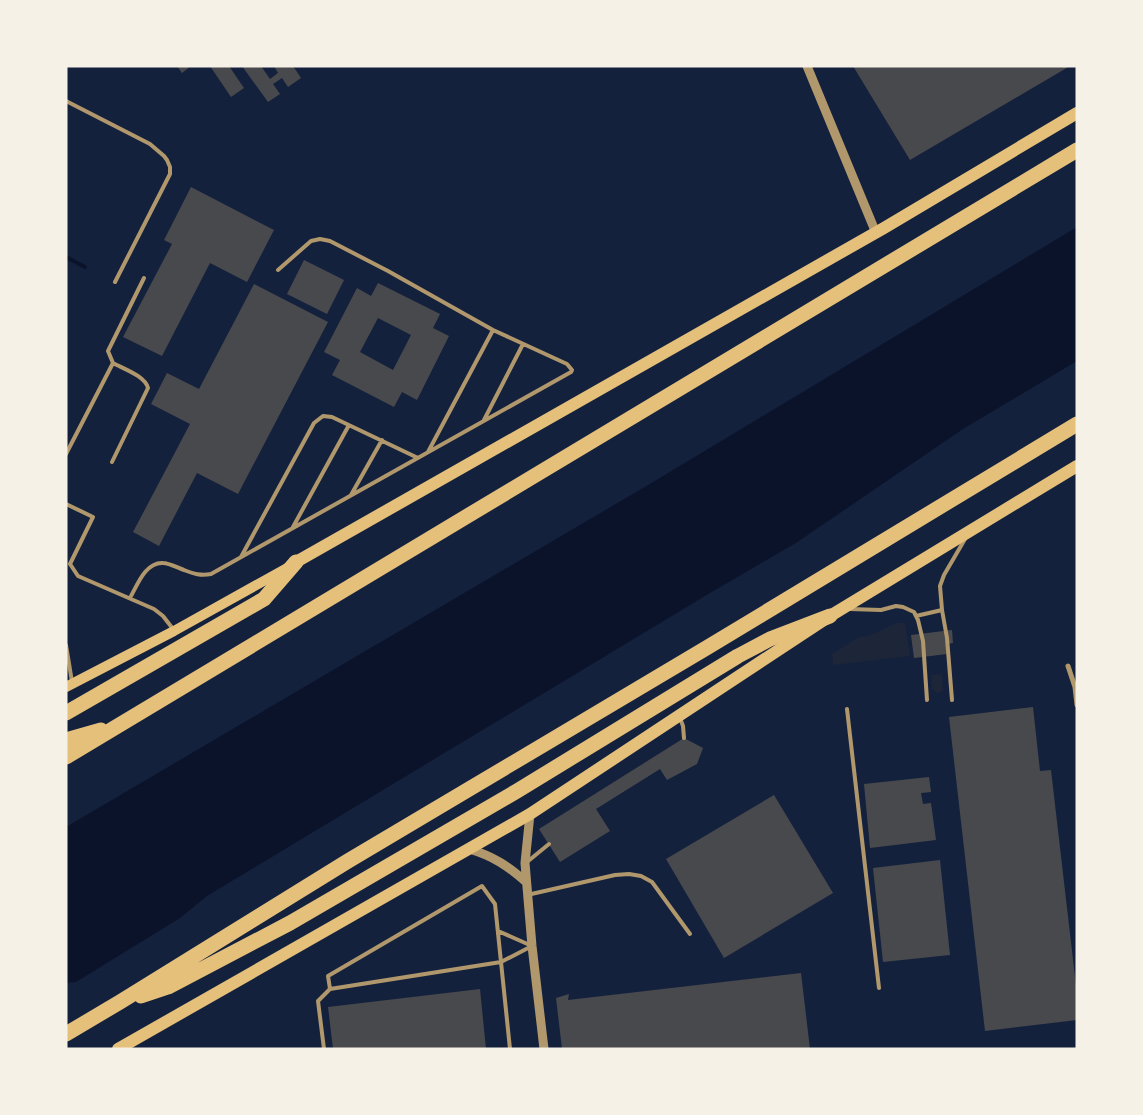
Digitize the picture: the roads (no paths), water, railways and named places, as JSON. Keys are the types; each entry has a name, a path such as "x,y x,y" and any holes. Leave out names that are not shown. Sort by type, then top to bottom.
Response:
{"highway":[{"path":"66,713 264,599 296,562 876,233 1077,113"},
{"path":"66,757 1077,150"},
{"path":"66,1034 348,861 708,647 1077,424"},
{"path":"118,1049 530,814 836,612 1077,466"},
{"path":"120,1002 168,987 290,923 517,791 738,656 836,612"},
{"path":"66,740 120,724"}],"main road":[{"path":"69,685 174,631 296,562"}],"street":[{"path":"807,66 876,233"},
{"path":"1068,666 1075,687 1077,705"},
{"path":"530,814 525,863 526,882 544,1049"},
{"path":"470,849 493,858 508,867 526,882"}],"lane":[{"path":"66,102 150,144 164,156 170,167 170,174 115,282"},
{"path":"130,598 141,579 154,564 164,562 197,575 211,574 572,370 567,364 493,330 330,241 320,239 311,241 278,270"},
{"path":"112,462 148,388 141,378 113,363 108,351 144,278"},
{"path":"428,453 493,330"},
{"path":"484,421 523,344"},
{"path":"66,454 113,363"},
{"path":"241,557 314,424 323,416 332,417 418,458"},
{"path":"292,529 349,425"},
{"path":"351,495 382,440"},
{"path":"66,504 93,517 70,564 75,572 82,578 160,612 174,631"},
{"path":"952,700 947,638 940,590 941,582 969,532"},
{"path":"836,612 881,610 896,606 914,612 923,641 927,700"},
{"path":"916,616 942,610"},
{"path":"66,645 71,670 69,685"},
{"path":"847,709 879,988"},
{"path":"679,716 684,726 684,738"},
{"path":"525,863 549,844"},
{"path":"527,895 615,875 629,874 642,876 652,882 690,934"},
{"path":"330,989 328,976 482,886 495,904 510,1049"},
{"path":"498,931 532,946"},
{"path":"324,1049 318,1002 330,989 501,962 532,946"}],"waterway":[{"path":"66,257 85,267"}]}
